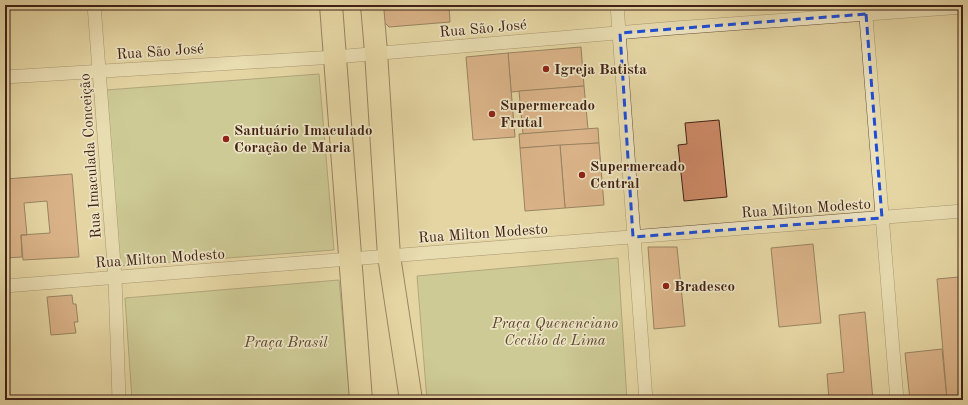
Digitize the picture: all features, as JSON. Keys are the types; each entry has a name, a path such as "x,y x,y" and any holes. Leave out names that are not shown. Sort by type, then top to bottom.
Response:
{"highway":[{"path":"331,5 361,400"},
{"path":"372,5 389,256 411,400"}],"street":[{"name":"Rua Imaculada Conceição","path":"94,5 115,278 120,400"},
{"path":"617,5 646,400"},
{"name":"Rua São José","path":"5,77 335,56 620,33 865,10 963,7"},
{"path":"865,10 897,400"},
{"name":"Rua Milton Modesto","path":"5,286 963,211"}],"highlighted area":[{"path":"866,14 882,218 633,237 620,33"}],"green space":[{"path":"319,74 334,250 120,266 106,90"},
{"name":"Praça Quenenciano Cecilio de Lima","path":"618,258 627,400 427,400 417,276"},
{"name":"Praça Brasil","path":"339,280 350,400 132,400 125,298"}],"building":[{"path":"383,5 449,5 450,22 389,27 384,22"},
{"name":"Igreja Batista","path":"581,47 584,86 511,92 508,53"},
{"name":"Supermercado Frutal","path":"508,53 515,137 473,140 466,57"},
{"path":"584,86 588,129 523,134 519,91"},
{"path":"719,120 727,197 684,201 678,145 687,144 685,123"},
{"path":"598,128 599,143 520,148 519,134"},
{"name":"Supermercado Central","path":"599,143 604,205 565,208 560,145"},
{"path":"560,145 565,208 525,211 520,148"},
{"path":"72,174 79,257 23,260 21,235 22,257 5,258 5,179","holes":["47,201 50,233 27,235 24,203"]},
{"path":"813,244 821,323 779,327 771,248"},
{"name":"Bradesco","path":"648,247 677,247 685,326 654,329"},
{"path":"959,277 963,318 963,400 947,400 937,279"},
{"path":"72,295 73,304 76,304 78,322 74,322 76,333 51,335 47,297"},
{"path":"865,312 873,400 829,400 827,374 844,372 839,315"},
{"path":"942,349 947,400 910,400 905,353"}],"place":[{"name":"Igreja Batista","path":"546,69"},
{"name":"Supermercado Frutal","path":"492,114"},
{"name":"Santuário Imaculado Coração de Maria","path":"226,139"},
{"name":"Supermercado Central","path":"582,175"},
{"name":"Bradesco","path":"666,286"}]}
